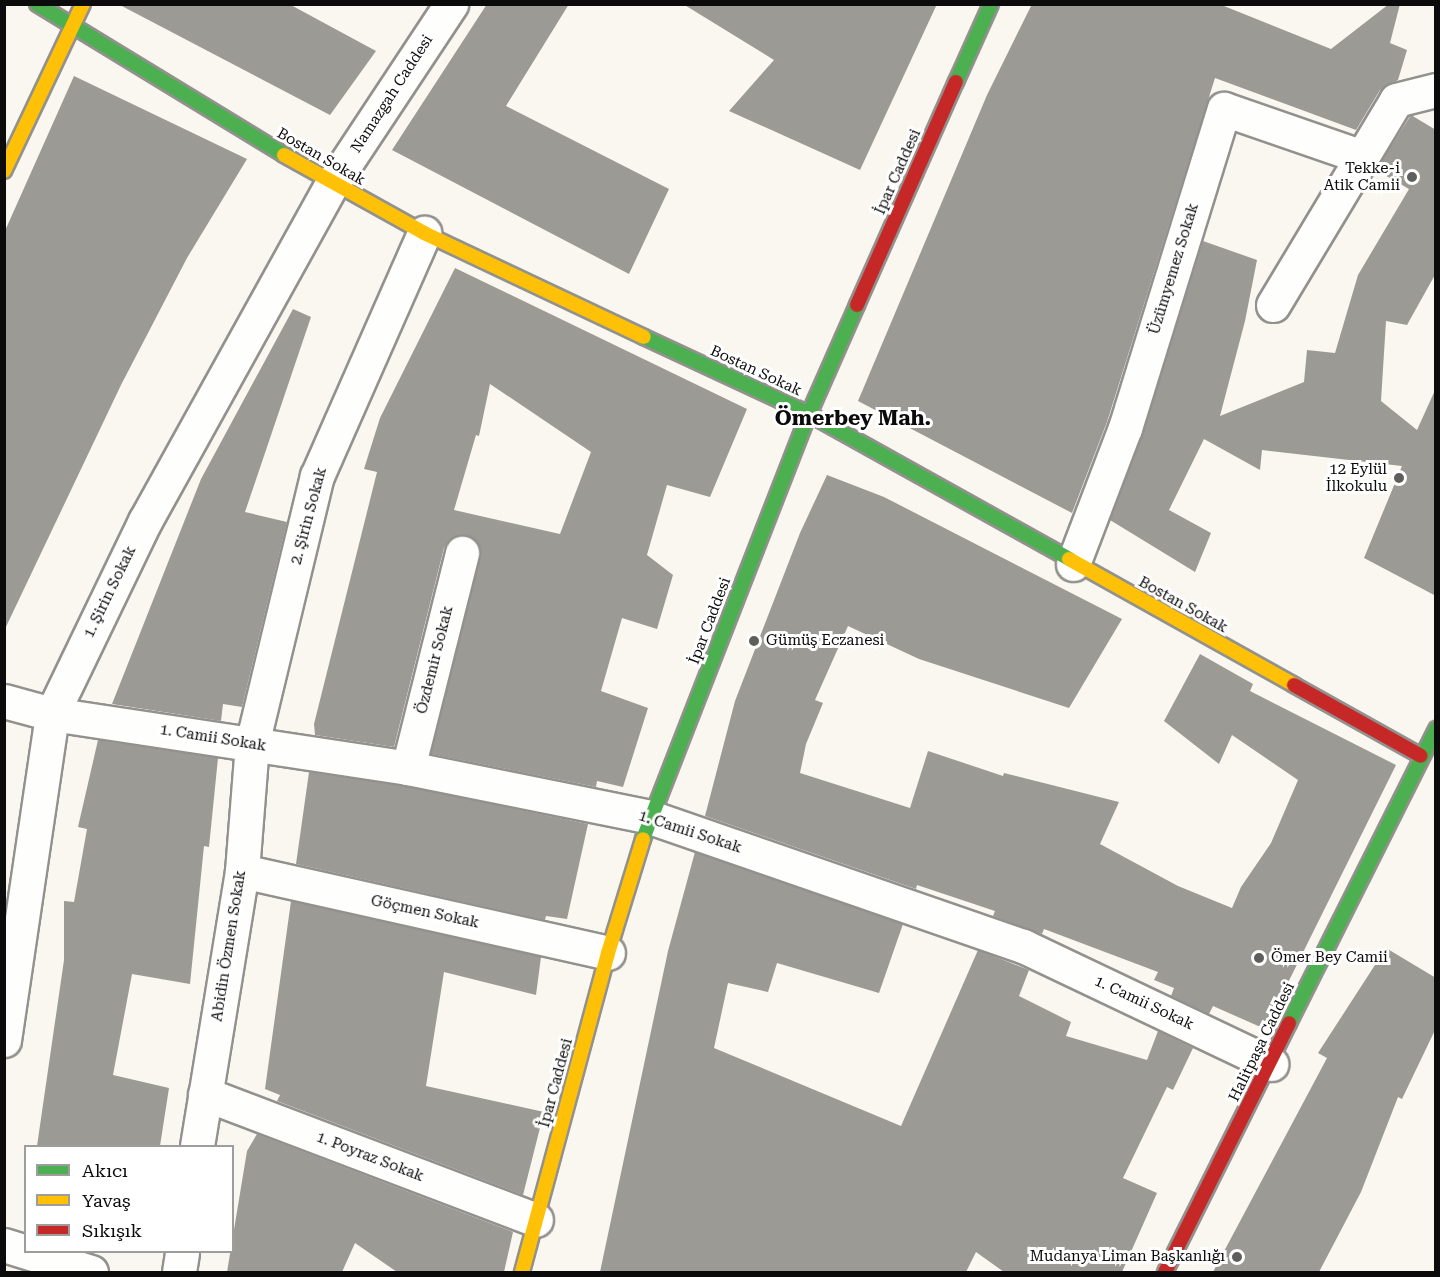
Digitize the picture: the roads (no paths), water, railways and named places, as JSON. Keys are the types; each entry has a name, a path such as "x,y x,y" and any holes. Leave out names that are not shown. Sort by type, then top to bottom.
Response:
{"main road":[{"name":"Bostan Sokak","path":"37,4 332,184 424,233 809,414 1073,564 1421,756"},
{"path":"6,164 83,4"},
{"name":"İpar Caddesi","path":"522,1272 608,952 650,817 809,414 991,4"},
{"name":"Halitpaşa Caddesi","path":"1165,1272 1436,729"}],"street":[{"name":"Namazgah Caddesi","path":"332,184 451,4"},
{"path":"1273,305 1360,156 1396,100 1436,90"},
{"name":"Üzümyemez Sokak","path":"1073,564 1125,428 1224,109 1360,156"},
{"name":"1. Şirin Sokak","path":"4,1040 52,714 145,521 332,184"},
{"name":"2. Şirin Sokak","path":"252,744 317,476 424,233"},
{"name":"Özdemir Sokak","path":"408,768 462,553"},
{"name":"1. Camii Sokak","path":"4,701 52,714 408,768 650,817 1023,945 1270,1064"},
{"name":"Abidin Özmen Sokak","path":"197,1145 242,871 252,744"},
{"name":"Göçmen Sokak","path":"242,871 608,952"},
{"name":"1. Poyraz Sokak","path":"205,1094 536,1220"},
{"path":"4,1245 24,1251"},
{"path":"30,1253 91,1272"},
{"path":"179,1272 182,1253"}],"place":[{"name":"Tekke-i Atik Camii","path":"1412,177"},
{"name":"12 Eylül İlkokulu","path":"1399,478"},
{"name":"Gümüş Eczanesi","path":"754,641"},
{"name":"Ömer Bey Camii","path":"1259,958"},
{"name":"Mudanya Liman Başkanlığı","path":"1237,1257"}],"district":[{"name":"Ömerbey Mah.","path":"853,418"}]}
